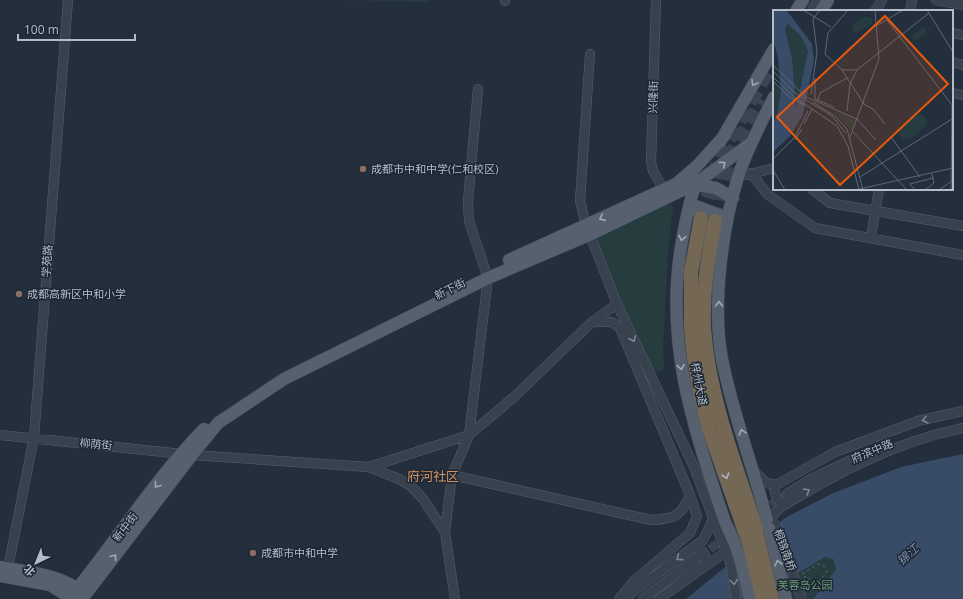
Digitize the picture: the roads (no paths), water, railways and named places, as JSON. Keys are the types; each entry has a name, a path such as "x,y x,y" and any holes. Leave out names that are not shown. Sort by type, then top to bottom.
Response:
{"highway":[{"name":"梓州大道","path":"695,215 691,327 700,393 709,429 755,535"},
{"name":"梓州大道","path":"721,222 704,290 704,330 715,395 755,535"},
{"path":"755,535 762,599"},
{"name":"桐锦南桥","path":"755,535 776,599"}],"main road":[{"path":"797,10 803,0"},
{"path":"822,10 828,0"},
{"path":"695,215 695,184 773,51"},
{"path":"721,222 733,198 738,177 751,143 773,99"},
{"name":"新下街","path":"587,230 676,184 697,166 725,135"},
{"name":"新下街","path":"186,454 215,418 282,373 488,274 695,184 751,143"},
{"path":"676,184 695,184 716,188 733,198"},
{"path":"750,599 755,535 756,474 722,358 718,324 720,215 696,206 695,215 679,254 676,293 677,347 692,419 715,491 755,535"},
{"name":"新中街","path":"76,596 186,454"},
{"name":"桐锦南桥","path":"755,535 786,599"},
{"path":"3,570 55,578 76,596"}],"street":[{"name":"学苑路","path":"3,570 34,437 68,0"},
{"name":"兴隆街","path":"656,0 651,162 653,171 664,190"},
{"path":"876,10 882,0"},
{"path":"910,10 912,0"},
{"path":"936,0 963,5"},
{"path":"953,33 963,35"},
{"path":"590,54 580,201 587,230 617,304 694,467 713,517 755,535"},
{"path":"953,62 963,64"},
{"path":"455,599 446,532 452,475 469,435 488,274 469,222 468,201 478,89"},
{"path":"953,93 963,95"},
{"path":"738,177 773,168"},
{"path":"751,174 767,194 815,228 871,237 963,256"},
{"path":"813,190 830,203 963,226"},
{"path":"871,237 879,190"},
{"path":"369,467 469,435 514,397 592,322 617,304"},
{"path":"592,322 612,322 620,328 690,496 696,516 690,533 634,581 619,599"},
{"path":"756,474 766,483 776,485 835,452 918,421 963,411"},
{"name":"府滨中路","path":"788,498 809,480 879,447 925,432 963,422"},
{"path":"736,599 731,565 788,498 870,457 908,442 963,428"},
{"name":"柳荫街","path":"0,435 34,437 186,454 369,467"},
{"path":"369,467 412,487 424,499 446,532"},
{"path":"452,475 651,520 675,517 681,512 690,496"},
{"path":"776,485 774,490 777,499 784,503 788,498"},
{"path":"624,599 693,548 707,534 713,517 715,491"},
{"path":"659,599 704,565 755,535"},
{"name":"桐锦南桥","path":"755,535 780,542 805,596"},
{"path":"693,548 697,548 704,552 706,558 704,565"},
{"path":"643,599 697,558"}],"water":[{"name":"锦江","path":"963,454 963,599 813,599 836,569 833,559 825,557 754,599 686,599 785,518 831,494 901,467"}],"tunnel":[{"path":"814,10 819,0"},
{"path":"701,218 720,155 773,63"},
{"path":"715,221 728,161 762,100"},
{"path":"760,513 784,496"},
{"path":"699,557 747,522"}],"place":[{"name":"成都市中和中学(仁和校区)","path":"363,169"},
{"name":"成都高新区中和小学","path":"19,294"},
{"name":"成都市中和中学","path":"253,553"}],"district":[{"name":"府河社区","path":"433,476"}],"park label":[{"name":"芙蓉岛公园","path":"805,585"}]}
